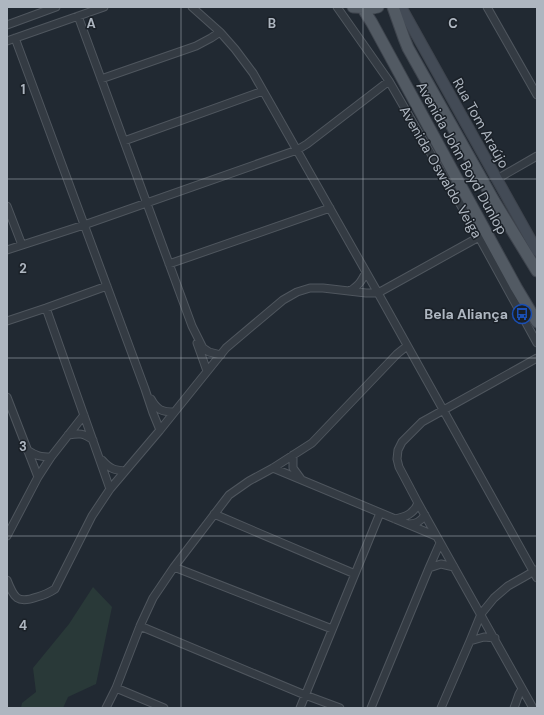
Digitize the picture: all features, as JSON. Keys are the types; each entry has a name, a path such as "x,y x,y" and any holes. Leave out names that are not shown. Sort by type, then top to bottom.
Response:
{"main road":[{"path":"359,7 378,7"},
{"name":"Avenida John Boyd Dunlop","path":"359,7 372,23 516,287 537,322"},
{"name":"Avenida John Boyd Dunlop","path":"393,7 408,48 494,201 537,271"},
{"name":"Rua Tom Araújo","path":"401,7 537,251"}],"street":[{"path":"7,24 56,7"},
{"path":"7,41 104,7"},
{"name":"Avenida Oswaldo Veiga","path":"337,7 389,81 479,237 537,343"},
{"path":"487,7 537,95"},
{"path":"192,8 220,32 236,49 253,73 536,573 516,581 487,605 481,614 441,708"},
{"path":"78,16 192,326 203,348 209,352 221,355"},
{"path":"101,79 196,46 220,32"},
{"path":"15,38 145,389 152,413 160,430"},
{"path":"7,250 296,150 307,144 389,81"},
{"path":"124,141 264,92"},
{"path":"496,179 537,156"},
{"path":"7,206 22,245"},
{"path":"168,264 330,208"},
{"path":"7,580 12,593 18,599 26,600 50,593 55,589 92,516 110,489 226,348 284,300 297,292 310,288 378,293 479,237"},
{"path":"350,291 358,286 366,272"},
{"path":"7,321 107,286"},
{"path":"46,308 110,489"},
{"path":"192,326 194,337 207,371"},
{"path":"106,708 116,688 140,626 153,598 174,567 229,495 248,481 273,468 312,443 397,354 407,346"},
{"path":"533,708 495,638 436,536 399,467 397,459 398,450 402,442 422,422 537,358"},
{"path":"145,389 154,405 159,410 174,412"},
{"path":"7,397 38,477"},
{"path":"7,536 10,524 38,477 51,457 84,415"},
{"path":"68,435 86,435 93,440"},
{"path":"27,450 41,457 51,457"},
{"path":"293,455 293,468 301,479"},
{"path":"99,457 107,466 114,470 125,471"},
{"path":"273,468 436,536"},
{"path":"395,519 405,517 417,507 418,503"},
{"path":"300,708 380,513"},
{"path":"214,514 355,574"},
{"path":"408,524 415,524 419,522 425,515"},
{"path":"371,708 440,543"},
{"path":"429,568 441,564 454,567"},
{"path":"174,567 332,629"},
{"path":"140,626 305,695 340,708"},
{"path":"470,641 484,637 495,638"},
{"path":"116,688 164,708"},
{"path":"514,708 522,689"}],"shaded area":[{"path":"93,587 112,607 96,684 68,697 63,708 21,708 22,703 36,692 33,668 69,624"}],"place":[{"name":"Bela Aliança","path":"522,314"}]}
